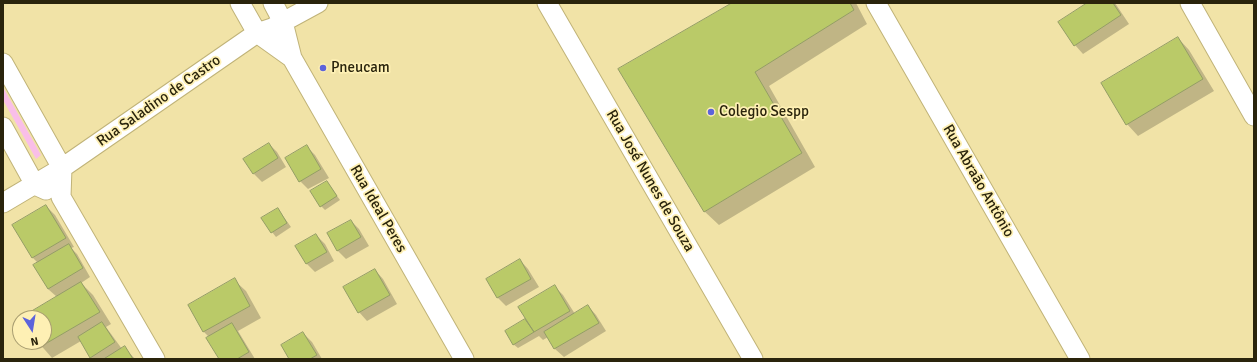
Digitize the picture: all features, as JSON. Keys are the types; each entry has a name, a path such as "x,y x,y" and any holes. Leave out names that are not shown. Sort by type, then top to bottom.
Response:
{"street":[{"name":"Rua Ideal Peres","path":"240,3 257,33 292,58"},
{"name":"Rua Ideal Peres","path":"273,3 284,22 292,58 464,359"},
{"name":"Rua Saladino de Castro","path":"3,203 62,168 257,33 284,22 318,3"},
{"name":"Rua José Nunes de Souza","path":"547,3 753,359"},
{"name":"Rua Abraão Antônio","path":"876,3 1080,359"},
{"path":"1190,3 1254,116"},
{"path":"3,64 62,168 61,197 155,359"},
{"path":"3,127 35,184 61,197"}],"shaded area":[{"path":"3,87 41,155 36,159 3,100"}],"building":[{"name":"Colegio Sespp","path":"732,3 850,3 854,10 755,72 802,153 704,212 618,69"},
{"path":"1087,3 1113,3 1121,15 1074,46 1058,22"},
{"path":"1178,37 1203,79 1126,125 1101,83"},
{"path":"269,143 278,158 253,174 243,159"},
{"path":"307,145 321,169 299,182 285,158"},
{"path":"327,181 337,196 320,207 310,191"},
{"path":"46,205 66,238 32,258 12,225"},
{"path":"278,208 287,223 271,233 261,218"},
{"path":"351,220 361,237 337,251 327,233"},
{"path":"316,234 327,252 306,264 295,246"},
{"path":"69,244 83,268 48,289 33,265"},
{"path":"520,259 531,279 497,298 486,279"},
{"path":"375,269 390,295 358,313 343,287"},
{"path":"235,278 250,306 203,332 188,305"},
{"path":"81,282 100,312 52,340 52,310 34,310"},
{"path":"555,285 570,311 534,332 518,307"},
{"path":"588,305 599,323 554,349 544,332"},
{"path":"525,319 534,332 513,345 505,331"},
{"path":"102,322 115,342 90,358 78,337"},
{"path":"232,323 249,352 237,359 219,359 206,338"},
{"path":"303,332 317,355 310,359 289,359 281,345"},
{"path":"125,346 133,359 104,359"}],"place":[{"name":"Pneucam","path":"323,68"},
{"name":"Colegio Sespp","path":"711,112"}]}
